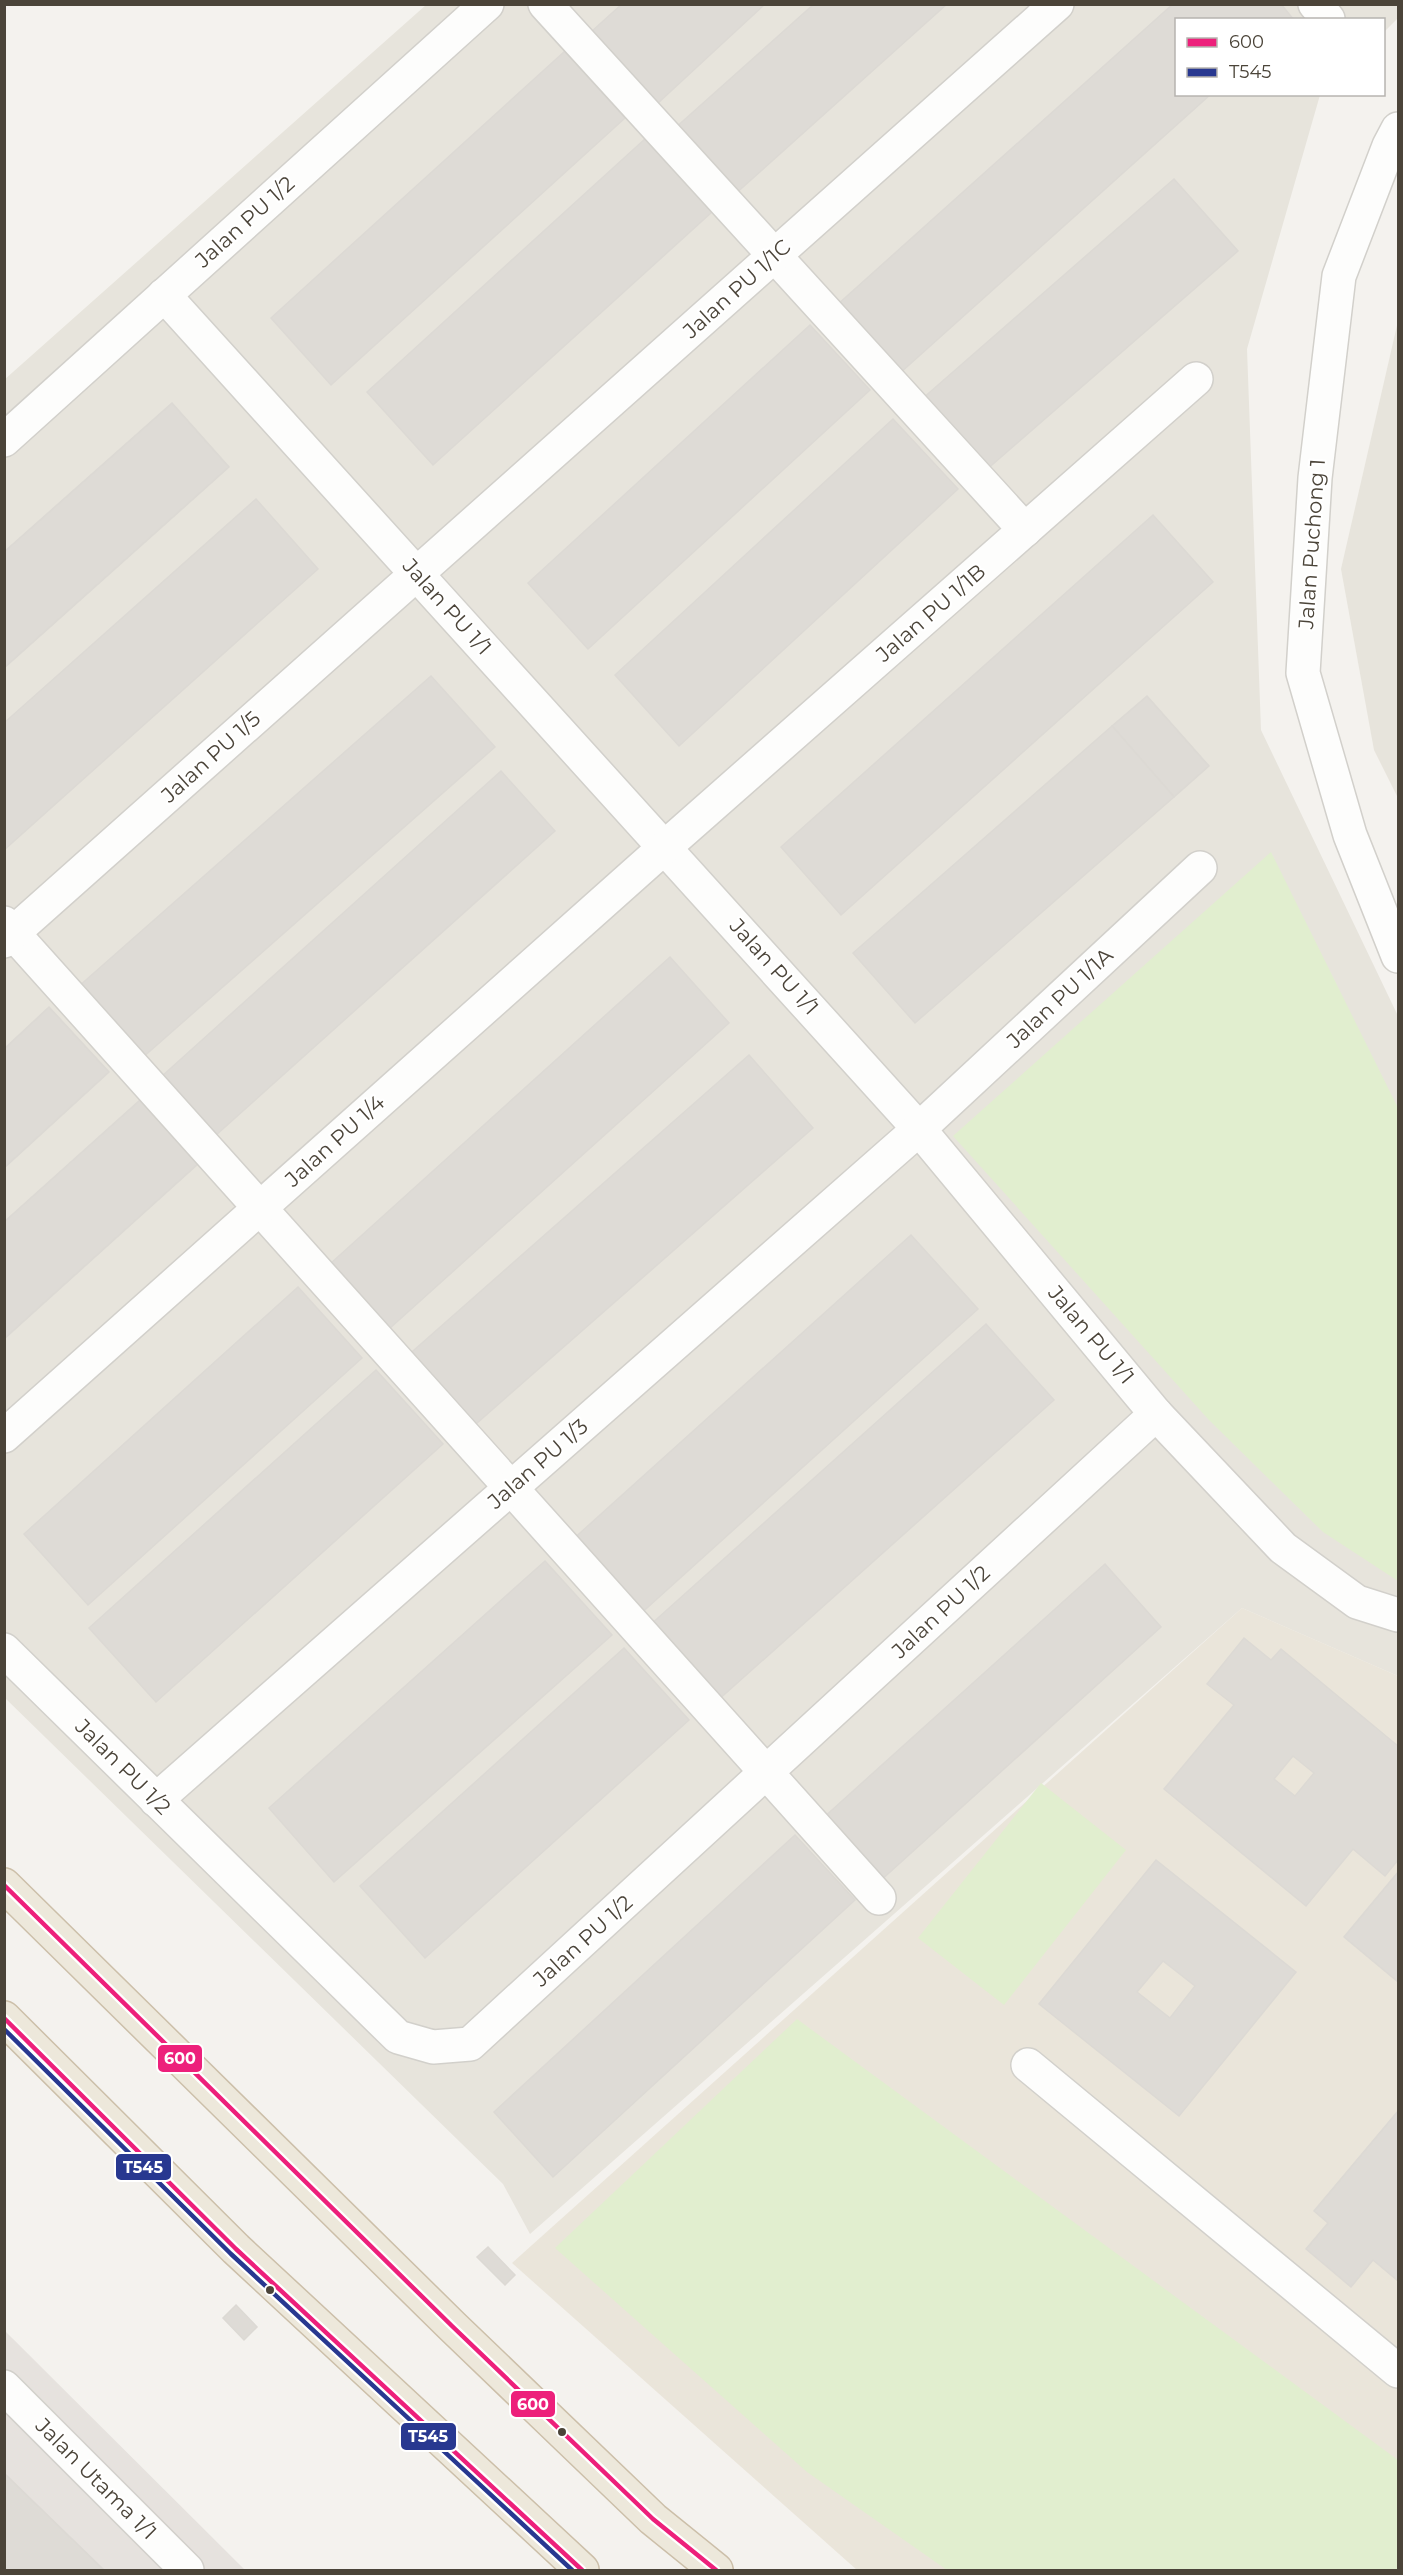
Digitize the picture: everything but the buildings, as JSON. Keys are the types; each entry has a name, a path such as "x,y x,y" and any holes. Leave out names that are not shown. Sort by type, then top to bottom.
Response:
{"highway":[{"path":"4,1885 452,2326 704,2562 740,2571"},
{"path":"4,2018 236,2249 582,2571"}],"street":[{"name":"Jalan PU 1/2","path":"4,440 487,4"},
{"path":"545,4 1025,530"},
{"name":"Jalan PU 1/1C","path":"417,574 1057,4"},
{"path":"1315,4 1327,18"},
{"name":"Jalan Puchong 1","path":"1398,129 1389,146 1339,276 1315,478 1303,673 1350,836 1398,956"},
{"name":"Jalan PU 1/1","path":"164,296 919,1129 1156,1414 1283,1548 1357,1602 1398,1616"},
{"name":"Jalan PU 1/1B","path":"665,847 1196,379"},
{"name":"Jalan PU 1/5","path":"7,932 417,574"},
{"name":"Jalan PU 1/4","path":"4,1436 665,847"},
{"name":"Jalan PU 1/1A","path":"919,1129 1200,868"},
{"path":"7,932 260,1208 879,1898"},
{"name":"Jalan PU 1/3","path":"156,1800 919,1129"},
{"name":"Jalan PU 1/2","path":"4,1650 398,2037 433,2047 470,2044 1156,1414"},
{"path":"1028,2066 1398,2371"},
{"name":"Jalan Utama 1/1","path":"4,2387 188,2571"}],"shaded area":[{"path":"426,5 1398,5 1398,18 1385,31 1385,18 1175,18 1175,96 1320,96 1247,349 1261,730 1398,1016 1398,1676 1242,1608 530,2234 503,2184 5,1698 4,380"},
{"path":"1398,321 1398,798 1374,750 1341,569"},
{"path":"1242,1608 1398,1676 1398,2570 857,2570 512,2263"},
{"path":"5,2331 245,2570 5,2570"}],"green space":[{"path":"1271,852 1398,1108 1398,1581 1323,1532 1209,1420 953,1136"},
{"path":"1041,1783 1126,1850 1004,2005 918,1938"},
{"path":"797,2019 1398,2460 1398,2570 947,2570 807,2472 555,2248"}],"transit line":[{"name":"600","path":"4,1885 452,2326 653,2519 716,2570"},
{"name":"600","path":"4,2018 236,2249 582,2570"},
{"name":"T545","path":"4,2029 231,2254 572,2570"}]}
